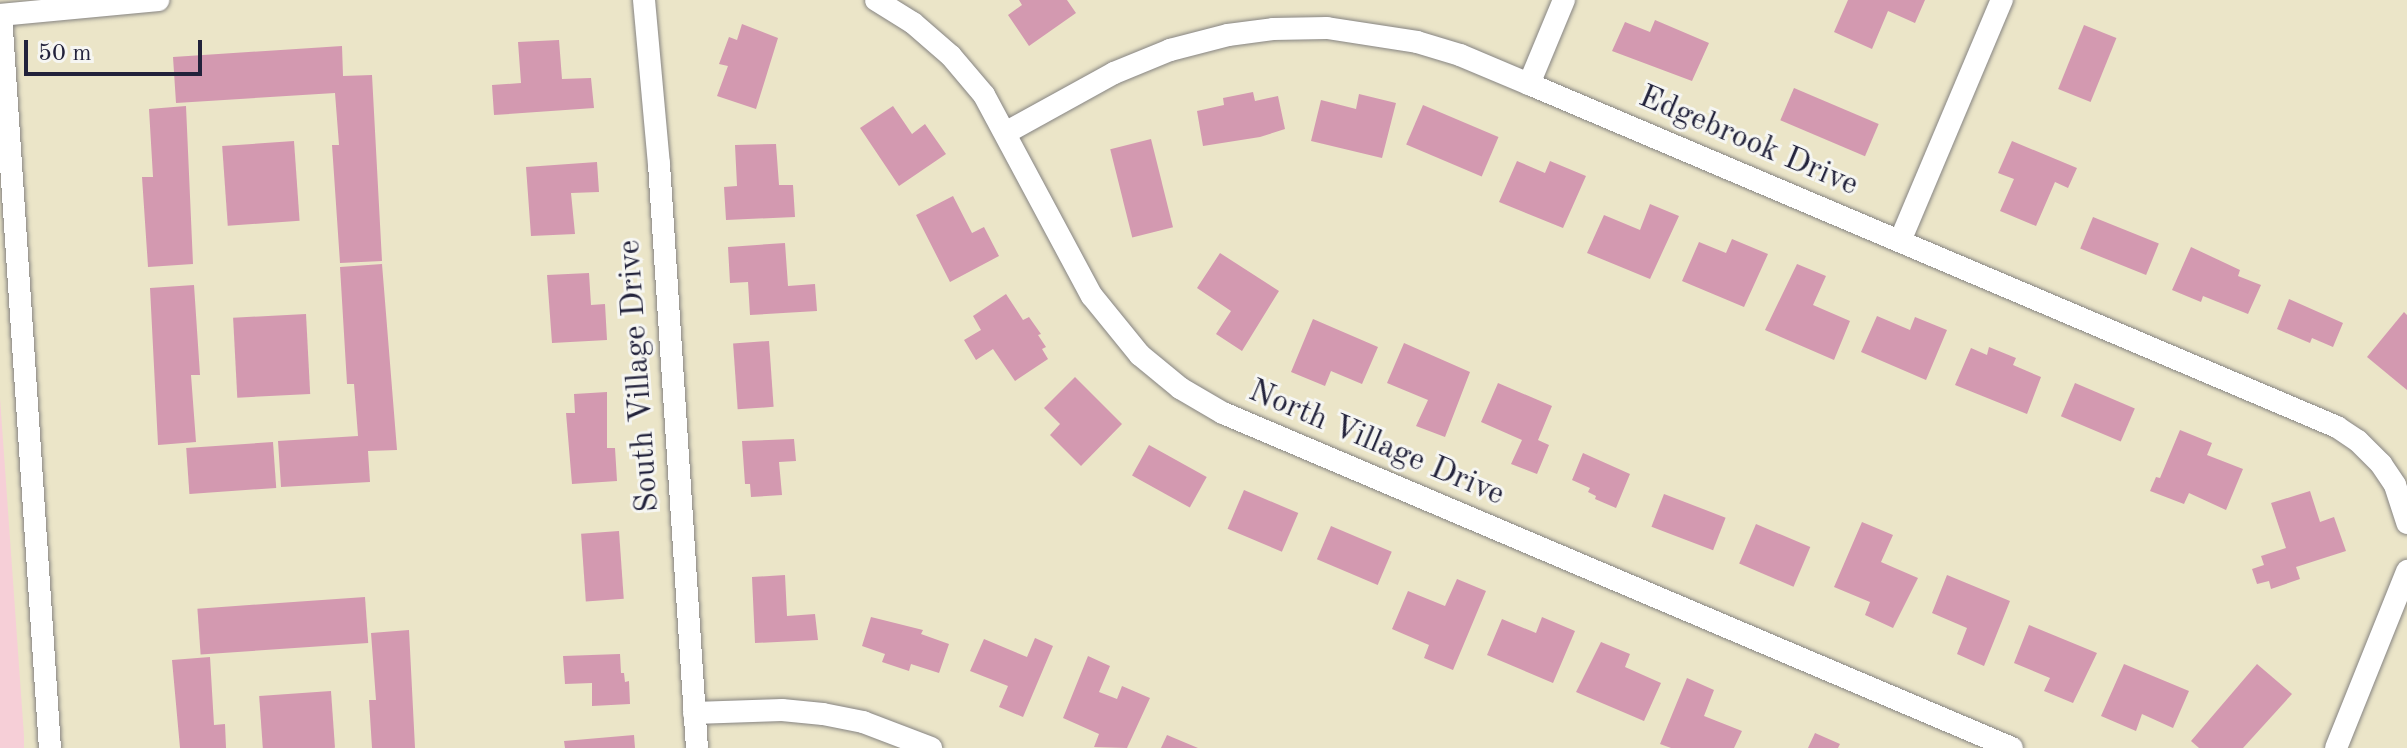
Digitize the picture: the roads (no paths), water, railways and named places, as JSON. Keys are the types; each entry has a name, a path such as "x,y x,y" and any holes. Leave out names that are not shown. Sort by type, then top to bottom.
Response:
{"street":[{"path":"50,748 1,15 158,0"},
{"name":"South Village Drive","path":"644,0 697,748"},
{"name":"North Village Drive","path":"876,0 913,23 951,56 984,95 1007,132 1092,296 1140,355 1180,388 1223,413 2012,748"},
{"path":"1529,84 1564,0"},
{"path":"1900,241 2002,0"},
{"name":"Edgebrook Drive","path":"1007,132 1114,73 1170,50 1228,35 1273,29 1327,28 1417,42 1460,55 2337,427 2358,441 2381,464 2395,485 2407,523"},
{"path":"2336,748 2407,571"},
{"path":"694,713 782,710 823,714 863,722 931,748"}]}
